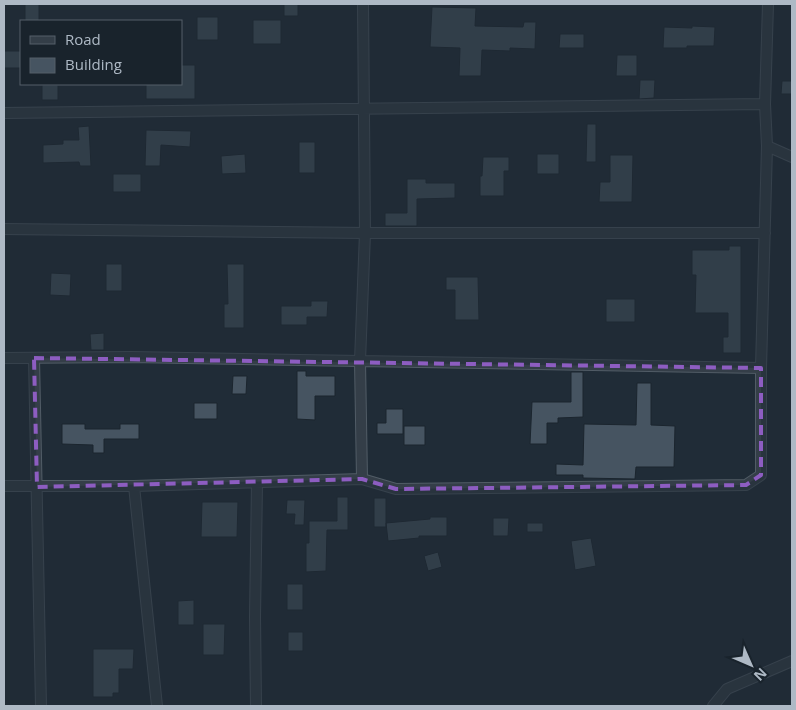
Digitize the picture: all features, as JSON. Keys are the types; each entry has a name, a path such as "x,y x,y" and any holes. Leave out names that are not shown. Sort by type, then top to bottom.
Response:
{"street":[{"path":"362,479 360,361 366,233 363,4"},
{"path":"4,486 134,486 362,479 396,489 746,485 761,475 761,368 767,146 765,104 768,4"},
{"path":"4,113 765,104"},
{"path":"767,146 792,157"},
{"path":"4,229 366,233 765,234"},
{"path":"4,358 132,357 761,368"},
{"path":"34,358 41,706"},
{"path":"256,706 257,483"},
{"path":"134,486 158,706"},
{"path":"712,706 727,689 792,661"}],"highlighted area":[{"path":"34,358 761,368 761,475 746,485 396,489 362,479 37,487"}],"building":[{"path":"25,4 39,4 39,20 25,20"},
{"path":"284,4 298,4 298,16 284,16"},
{"path":"432,7 476,8 475,26 523,27 524,22 536,22 535,49 510,48 510,51 482,50 481,76 459,76 460,48 430,47"},
{"path":"197,17 218,17 218,40 197,40"},
{"path":"253,20 281,20 281,44 253,44"},
{"path":"692,26 715,27 714,46 663,48 664,27 692,28"},
{"path":"560,34 584,34 584,48 559,48"},
{"path":"4,51 20,51 20,68 4,68"},
{"path":"617,55 637,55 637,76 616,76"},
{"path":"182,65 195,65 195,99 146,99 146,85 182,85"},
{"path":"640,80 655,80 654,98 639,99"},
{"path":"782,81 792,81 792,94 781,94"},
{"path":"42,85 58,85 58,100 42,100"},
{"path":"587,124 596,124 596,162 586,162"},
{"path":"89,126 91,166 80,166 79,162 43,163 43,145 63,144 63,140 79,140 78,127"},
{"path":"146,130 191,131 190,147 161,145 160,166 145,166"},
{"path":"299,142 315,142 315,173 299,173"},
{"path":"245,154 246,173 222,174 221,156"},
{"path":"537,154 559,154 559,174 537,174"},
{"path":"610,155 633,155 632,202 599,202 600,182 610,182"},
{"path":"483,157 509,157 509,171 504,171 504,196 480,196 480,176 482,176"},
{"path":"113,174 141,174 141,192 113,192"},
{"path":"407,179 426,179 426,183 455,183 455,198 417,199 417,226 385,226 385,213 407,213"},
{"path":"729,246 741,246 741,353 723,353 723,337 728,337 728,313 695,313 696,275 692,275 692,250 729,250"},
{"path":"106,264 122,264 122,291 106,291"},
{"path":"227,264 244,264 244,328 224,328 224,304 228,304"},
{"path":"51,273 71,274 70,296 50,295"},
{"path":"446,277 478,277 479,320 455,320 455,290 446,290"},
{"path":"606,299 635,299 635,322 606,322"},
{"path":"311,301 328,301 327,317 307,317 307,325 281,325 281,306 311,306"},
{"path":"104,333 104,350 91,350 90,334"},
{"path":"297,371 306,371 306,376 335,376 335,396 315,396 315,420 297,419"},
{"path":"571,372 583,372 583,417 558,418 558,423 547,423 547,444 530,444 532,402 571,402"},
{"path":"233,376 247,376 246,394 232,394"},
{"path":"637,383 651,383 651,425 675,426 674,467 636,467 635,479 583,478 583,475 556,475 556,464 583,465 584,424 636,425"},
{"path":"194,403 217,403 217,419 194,419"},
{"path":"386,409 403,409 403,434 377,434 377,423 386,423"},
{"path":"62,424 85,424 85,429 120,429 120,424 139,424 139,439 104,439 104,453 93,453 93,445 62,444"},
{"path":"404,426 425,426 425,445 404,445"},
{"path":"337,497 348,497 348,530 327,530 326,571 306,572 306,543 309,543 309,521 337,521"},
{"path":"374,498 386,498 386,527 374,527"},
{"path":"287,500 305,500 304,525 294,525 295,514 286,514"},
{"path":"202,502 238,502 237,537 201,537"},
{"path":"430,517 447,517 447,536 419,536 419,538 388,541 386,523 430,519"},
{"path":"493,518 509,518 508,536 493,536"},
{"path":"527,523 543,523 543,532 527,532"},
{"path":"591,538 596,566 575,570 571,541"},
{"path":"438,552 442,567 428,571 424,556"},
{"path":"287,584 303,584 303,610 287,610"},
{"path":"194,600 194,625 178,625 178,601"},
{"path":"203,624 225,624 224,655 203,655"},
{"path":"288,632 303,632 303,651 288,651"},
{"path":"93,649 134,649 133,669 119,669 119,693 113,693 113,697 93,697"}]}
